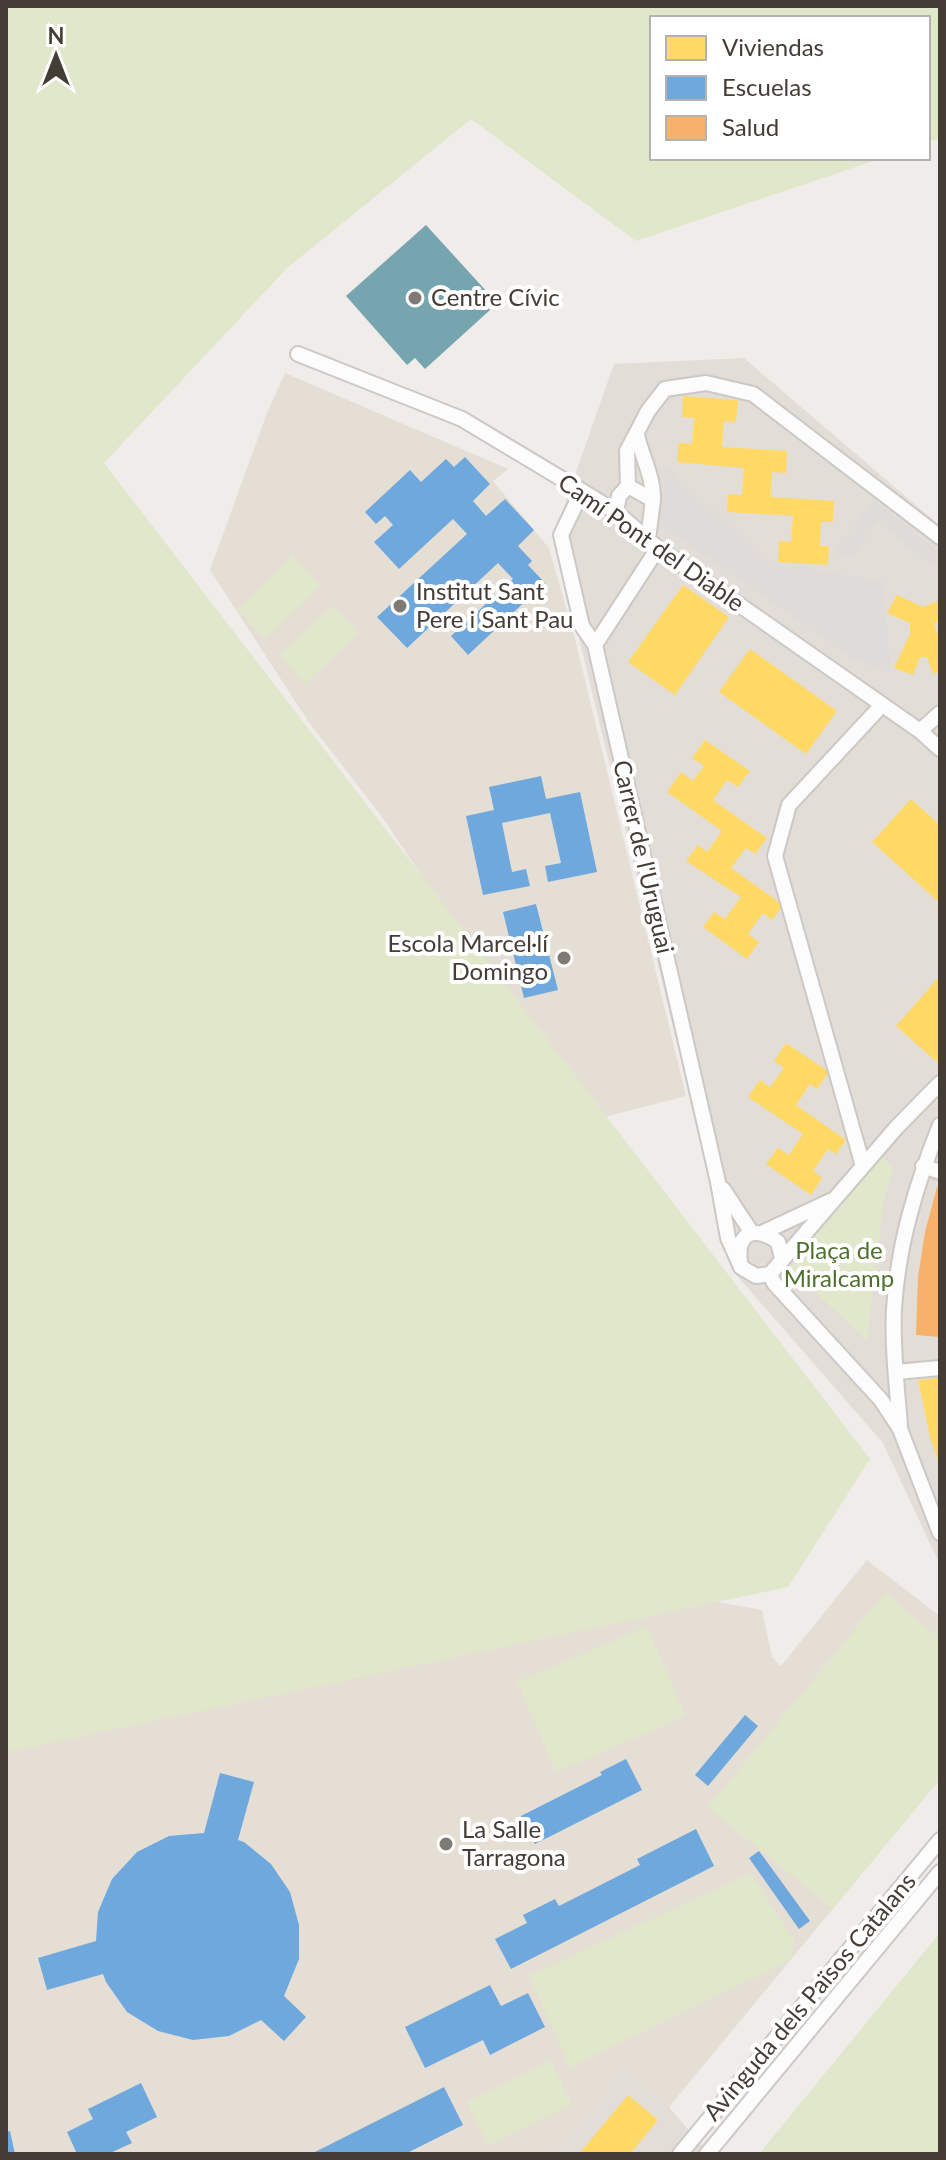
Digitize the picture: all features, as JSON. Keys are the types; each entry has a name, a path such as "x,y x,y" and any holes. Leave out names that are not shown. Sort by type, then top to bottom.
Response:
{"street":[{"name":"Camí Pont del Diable","path":"298,354 462,419 582,491 616,512 653,543 920,731 940,749"},
{"path":"616,512 619,496 628,486 627,451 648,411 665,389 706,383 753,394 940,537"},
{"path":"595,645 653,543 654,486 641,455 637,435"},
{"path":"628,486 653,500"},
{"name":"Carrer de l'Uruguai","path":"582,491 561,535 582,626 595,645 718,1182"},
{"path":"863,1166 775,856 789,805 882,705"},
{"path":"920,731 940,713"},
{"path":"718,1182 728,1238 741,1267 756,1276 770,1274 940,1083"},
{"path":"900,1429 894,1312 898,1269 923,1166 940,1125"},
{"path":"923,1166 940,1172"},
{"path":"718,1182 758,1232 778,1242 782,1258"},
{"path":"741,1267 738,1250 743,1238 834,1199"},
{"path":"770,1274 774,1283 881,1400 900,1429 940,1533"},
{"path":"896,1372 940,1368"},
{"name":"Avinguda dels Països Catalans","path":"680,2154 940,1840"},
{"name":"Avinguda dels Països Catalans","path":"707,2154 940,1872"}],"shaded area":[{"path":"744,358 940,526 940,1565 883,1443 732,1270 554,535 614,364"},
{"path":"285,373 508,469 493,481 549,548 576,643 686,1096 585,1122 385,821 308,721 210,570 267,413"},
{"path":"667,466 767,561 883,581 891,673 854,660 659,523"},
{"path":"874,500 940,553 940,572 878,522 852,556 837,554 840,537 845,538"},
{"name":"La Salle Tarragona","path":"867,1560 940,1616 940,1779 669,2107 625,2069 555,2154 6,2154 6,1631 683,1596 762,1610 772,1657 781,1666"},
{"path":"625,2068 669,2107 709,2154 555,2154"}],"green space":[{"path":"6,6 940,6 940,138 930,141 930,16 650,16 650,160 876,160 636,241 471,119 287,268 104,463 870,1459 788,1587 6,1752"},
{"path":"292,556 320,586 265,639 237,610"},
{"path":"333,606 358,634 305,683 279,655"},
{"name":"Plaça de Miralcamp","path":"881,1156 894,1168 884,1199 867,1340 789,1268"},
{"path":"885,1593 940,1639 940,1779 833,1909 708,1807"},
{"path":"647,1626 686,1716 556,1772 517,1682"},
{"path":"751,1873 794,1940 791,1960 570,2067 529,1976"},
{"path":"940,1932 940,2154 759,2154 934,1940"},
{"path":"551,2061 572,2105 488,2145 467,2102"}],"building: Viviendas":[{"path":"683,396 738,400 736,422 724,421 722,447 787,451 786,473 772,472 771,497 834,501 833,522 821,522 820,546 829,546 828,565 778,562 779,541 791,542 793,516 727,512 728,494 742,495 744,468 677,462 679,443 692,444 694,418 682,417"},
{"path":"683,585 729,617 675,695 628,662"},
{"path":"897,595 923,607 940,600 940,621 934,623 940,642 940,671 933,674 927,657 920,657 913,675 894,668 910,634 910,623 887,613"},
{"path":"750,649 837,711 806,754 719,692"},
{"path":"705,740 750,771 738,787 727,780 713,800 767,838 755,854 746,848 731,868 783,905 772,920 763,913 748,934 759,942 747,959 703,927 714,912 725,919 741,897 686,861 698,845 707,852 722,831 667,792 681,772 693,781 704,766 692,758"},
{"path":"911,799 940,825 940,903 872,842"},
{"path":"940,976 940,1061 938,1063 896,1026"},
{"path":"786,1043 829,1072 817,1089 810,1084 796,1105 846,1140 836,1154 828,1149 813,1171 822,1178 811,1195 766,1164 778,1148 789,1155 803,1134 748,1097 760,1080 770,1087 784,1068 774,1061"},
{"path":"940,1378 940,1466 930,1437 918,1380"},
{"path":"628,2095 658,2120 630,2154 579,2154"}],"building: Escuelas":[{"path":"465,457 490,484 473,501 486,516 505,499 534,530 518,546 532,561 528,565 545,583 468,655 451,636 513,579 498,563 407,648 377,617 467,534 453,519 399,569 374,542 393,525 385,516 376,524 365,512 410,470 421,482 446,459 454,467"},
{"path":"541,776 546,799 580,792 597,872 548,882 545,866 561,863 550,813 502,823 512,872 526,869 530,886 483,895 466,816 494,810 489,787"},
{"path":"536,904 558,990 524,998 503,912"},
{"path":"745,1715 758,1726 708,1786 695,1775"},
{"path":"626,1759 642,1790 535,1844 521,1816 602,1775 600,1772"},
{"path":"220,1773 254,1782 238,1840 271,1864 290,1892 299,1925 299,1959 284,1996 306,2017 284,2041 261,2020 229,2036 193,2040 158,2031 127,2012 103,1974 47,1990 38,1958 96,1941 98,1912 112,1879 137,1852 169,1836 204,1833"},
{"path":"696,1829 714,1866 511,1969 495,1939 527,1923 523,1915 555,1899 559,1906 640,1865 637,1859"},
{"path":"759,1851 810,1921 799,1929 749,1858"},
{"path":"490,1985 501,2006 528,1993 545,2027 490,2055 483,2040 425,2068 405,2027"},
{"path":"141,2083 157,2117 126,2132 132,2143 108,2154 77,2154 67,2132 93,2119 88,2109"},
{"path":"444,2087 463,2125 405,2154 311,2154"},
{"path":"10,2131 15,2154 6,2154 6,2132"}],"building: Salud":[{"path":"937,1187 940,1188 940,1337 916,1335 918,1277 925,1232"}],"building: Público":[{"name":"Centre Cívic","path":"426,225 488,293 481,300 490,310 425,369 415,358 407,365 346,296"}],"place":[{"name":"Centre Cívic","path":"415,298"},
{"name":"Institut Sant Pere i Sant Pau","path":"400,606"},
{"name":"Escola Marcel·lí Domingo","path":"564,958"},
{"name":"La Salle Tarragona","path":"446,1844"}]}
